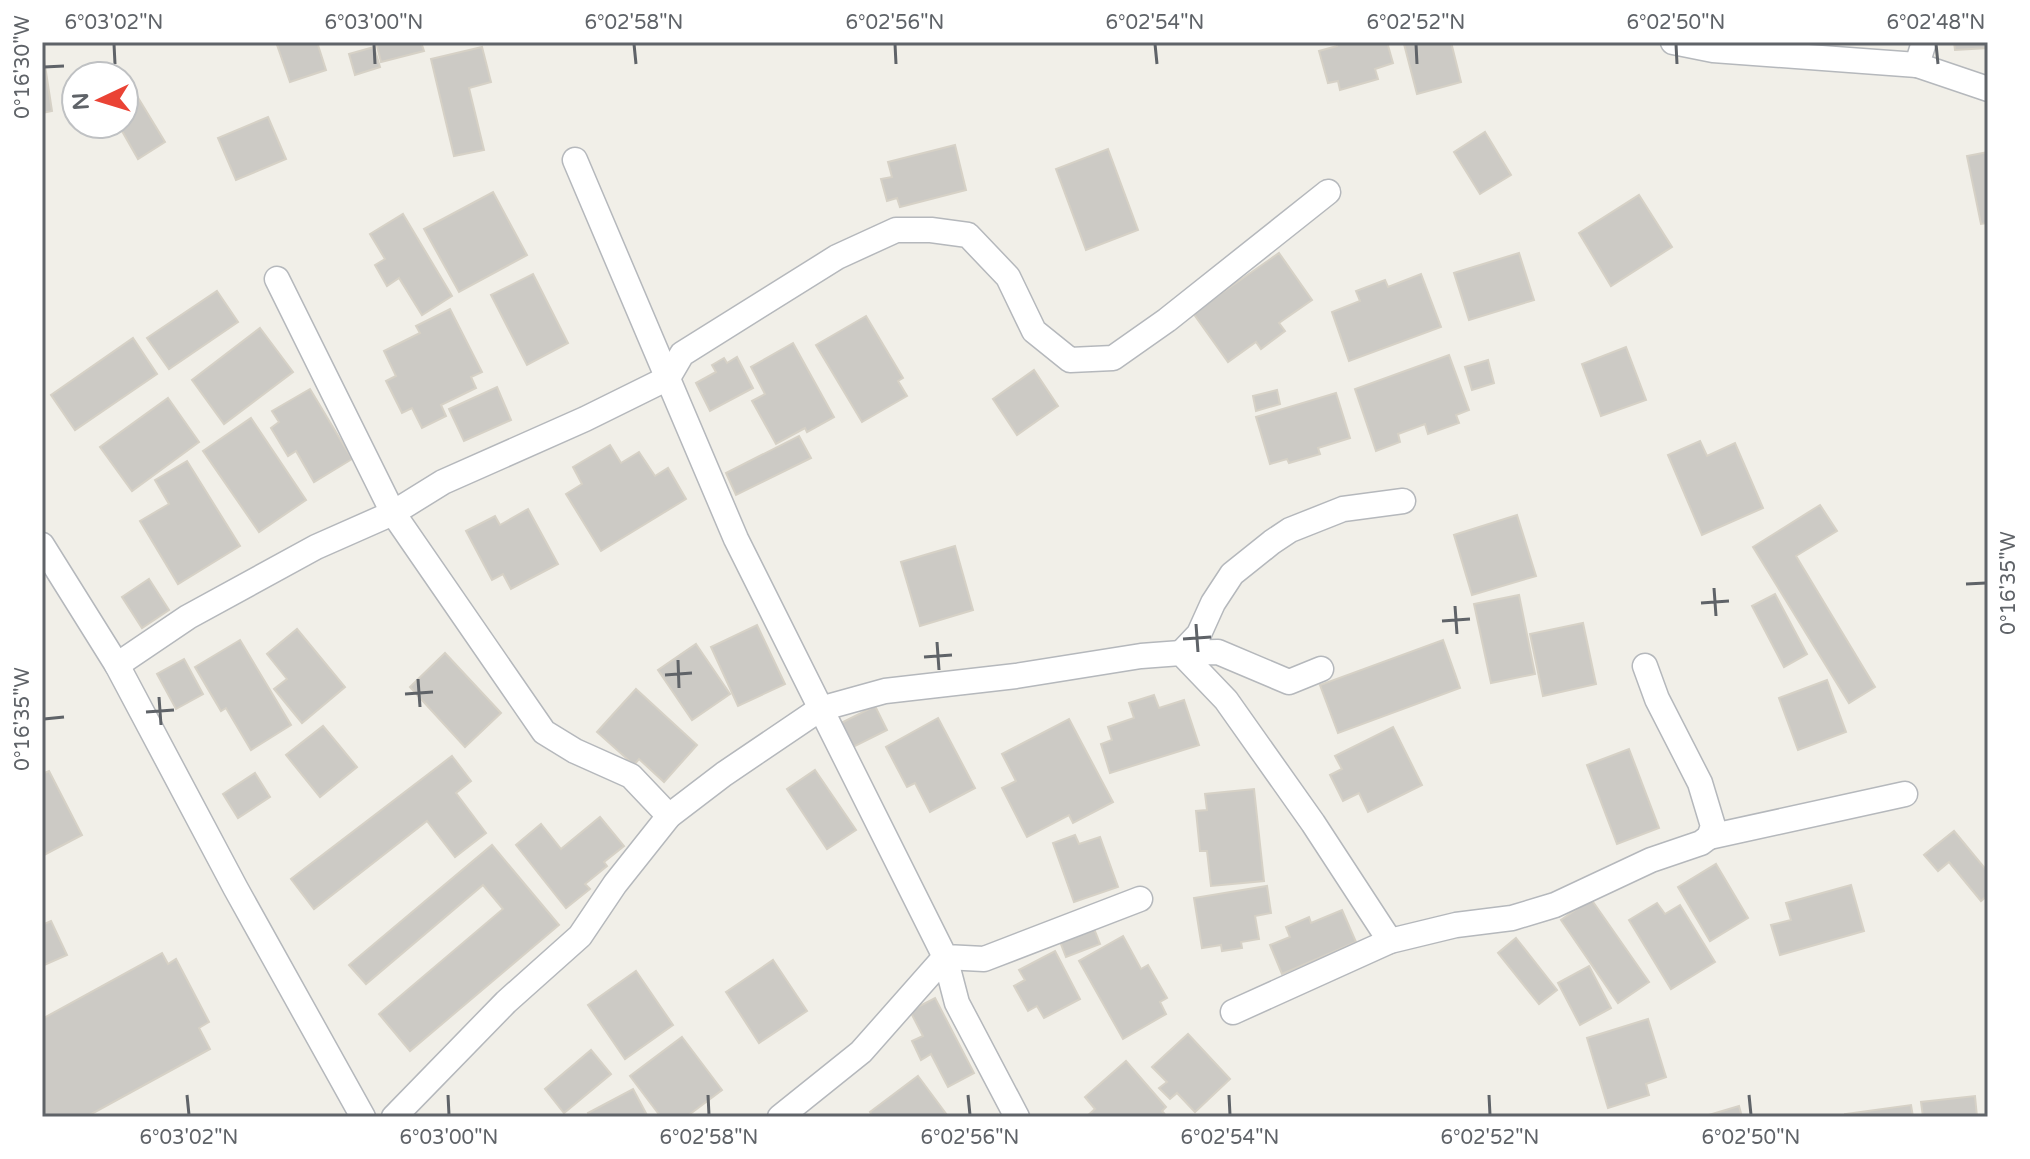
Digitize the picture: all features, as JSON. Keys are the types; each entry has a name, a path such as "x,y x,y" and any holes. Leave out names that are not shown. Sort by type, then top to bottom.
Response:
{"street":[{"path":"1673,42 1713,50 1920,54 1988,89"},
{"path":"575,160 736,539 945,957 957,1003 1017,1117"},
{"path":"117,665 188,617 316,547 393,513 443,482 668,378 682,354 837,257 896,230 931,230 968,235 1008,277 1034,331 1070,360 1113,358 1167,320 1328,192"},
{"path":"277,279 393,513 544,732 575,751 631,776 669,816"},
{"path":"1181,653 1199,634 1213,603 1232,574 1272,542 1290,530 1343,509 1403,501"},
{"path":"42,545 117,665 236,889 363,1117"},
{"path":"394,1117 506,1002 580,936 615,884 669,816 724,774 820,709 885,691 1016,676 1141,656 1218,652 1289,682 1321,669"},
{"path":"1181,653 1226,700 1313,823 1390,941"},
{"path":"1645,666 1657,699 1700,783 1713,826 1709,837"},
{"path":"1233,1012 1390,941 1456,925 1512,918 1555,905 1627,870 1701,843 1709,837 1905,794"},
{"path":"945,957 984,959 1140,899"},
{"path":"780,1117 861,1052 945,957"}],"building":[{"path":"276,42 317,42 326,70 290,82"},
{"path":"376,42 421,42 424,51 381,62"},
{"path":"1336,42 1387,42 1393,63 1375,69 1378,79 1340,90 1338,81 1328,83 1319,51 1337,46"},
{"path":"1451,42 1461,82 1417,94 1404,44"},
{"path":"1954,42 1988,42 1988,48 1955,50"},
{"path":"374,47 380,67 355,75 349,54"},
{"path":"482,47 491,82 469,88 484,150 454,156 431,59"},
{"path":"42,59 52,111 42,113"},
{"path":"140,101 165,142 138,159 127,140 140,140"},
{"path":"268,117 286,159 236,180 218,138"},
{"path":"1485,132 1511,175 1480,194 1454,152"},
{"path":"955,145 966,190 900,207 897,198 887,201 881,179 892,177 888,162"},
{"path":"1108,149 1138,230 1086,250 1056,169"},
{"path":"1988,152 1988,223 1981,224 1967,156"},
{"path":"493,192 527,255 459,292 424,229"},
{"path":"1639,195 1672,247 1611,286 1579,233"},
{"path":"403,214 452,296 422,315 399,278 387,286 375,265 385,259 370,234"},
{"path":"1279,253 1312,300 1279,323 1285,331 1261,349 1256,342 1228,362 1193,313"},
{"path":"1519,253 1534,300 1469,320 1454,273"},
{"path":"533,274 568,343 527,365 491,295"},
{"path":"1421,274 1441,327 1349,361 1332,312 1360,301 1356,291 1385,280 1388,287"},
{"path":"217,291 238,322 169,369 147,338"},
{"path":"450,309 482,372 471,377 476,388 441,405 446,416 422,428 412,408 402,413 386,381 396,376 384,351 420,333 416,326"},
{"path":"866,316 903,378 898,381 907,396 862,422 816,345"},
{"path":"260,328 293,372 224,424 192,380"},
{"path":"133,338 157,374 75,430 51,395"},
{"path":"793,343 834,417 776,444 752,401 765,394 751,367"},
{"path":"1626,347 1646,400 1601,416 1582,364"},
{"path":"1449,355 1469,410 1456,415 1459,423 1428,434 1425,424 1398,434 1400,442 1376,451 1355,389"},
{"path":"737,357 753,388 710,411 696,383 716,372 712,365 724,358 727,363"},
{"path":"1488,360 1494,383 1472,390 1465,367"},
{"path":"1034,370 1058,406 1017,435 993,399"},
{"path":"497,387 511,420 464,441 449,409"},
{"path":"310,389 352,459 314,482 296,451 288,456 271,428 279,422 272,411"},
{"path":"1277,390 1280,404 1256,411 1253,396"},
{"path":"1336,393 1350,438 1318,448 1320,454 1289,463 1287,459 1270,464 1256,417"},
{"path":"168,398 199,442 132,491 100,447"},
{"path":"251,418 306,500 259,532 203,451"},
{"path":"799,436 811,458 736,495 726,473"},
{"path":"1700,441 1707,456 1735,443 1763,508 1702,535 1668,455"},
{"path":"610,445 621,463 639,452 655,476 668,468 686,499 601,551 566,494 582,484 573,467"},
{"path":"187,461 240,546 178,584 140,521 169,504 155,480"},
{"path":"1820,505 1837,531 1796,556 1875,687 1849,703 1753,547"},
{"path":"528,509 558,564 511,589 503,574 492,580 466,531 495,516 500,525"},
{"path":"1517,515 1536,576 1472,595 1454,535"},
{"path":"955,546 973,610 920,626 901,562"},
{"path":"149,579 169,610 142,628 122,597"},
{"path":"1775,594 1807,654 1784,667 1752,606"},
{"path":"1519,595 1535,674 1491,683 1474,604"},
{"path":"1583,623 1596,684 1543,696 1530,634"},
{"path":"757,625 785,684 738,706 711,647"},
{"path":"297,629 345,687 302,723 274,689 287,679 267,654"},
{"path":"240,640 291,725 251,750 226,708 221,711 195,667"},
{"path":"1443,640 1460,688 1338,733 1320,685"},
{"path":"696,644 730,694 692,720 658,670"},
{"path":"445,653 501,713 465,747 410,687"},
{"path":"184,659 203,694 176,709 157,674"},
{"path":"1827,680 1846,732 1798,750 1779,698"},
{"path":"636,689 697,745 664,782 639,759 634,765 597,732"},
{"path":"1154,695 1159,708 1184,700 1199,745 1110,773 1101,744 1112,740 1108,727 1134,718 1129,703"},
{"path":"875,706 887,730 845,751 833,727"},
{"path":"938,718 975,788 930,812 915,783 907,787 886,747"},
{"path":"1069,719 1113,802 1073,823 1069,815 1027,837 1002,788 1016,781 1002,754"},
{"path":"323,726 357,767 320,797 286,755"},
{"path":"1393,727 1422,785 1368,812 1359,793 1343,801 1330,775 1342,769 1335,756"},
{"path":"1629,749 1659,828 1617,844 1587,765"},
{"path":"452,756 471,781 456,793 486,833 455,857 427,821 314,909 291,879"},
{"path":"815,770 856,830 827,849 787,789"},
{"path":"49,771 82,835 42,856 42,774"},
{"path":"255,773 270,797 238,818 223,794"},
{"path":"1254,789 1264,881 1211,886 1207,851 1200,851 1196,811 1207,810 1205,794"},
{"path":"600,817 624,846 604,862 607,866 585,884 590,889 566,908 516,845 541,824 561,849"},
{"path":"1954,831 1988,872 1988,895 1981,901 1949,862 1938,871 1924,855"},
{"path":"1075,835 1079,844 1100,837 1118,887 1074,902 1053,843"},
{"path":"492,845 559,925 410,1051 379,1014 503,909 483,885 366,984 349,965"},
{"path":"1716,864 1748,918 1710,941 1678,887"},
{"path":"1851,885 1864,931 1780,955 1771,925 1791,920 1786,903"},
{"path":"1267,886 1271,913 1255,916 1259,939 1241,942 1242,948 1222,951 1221,945 1202,948 1194,898"},
{"path":"1591,899 1649,982 1618,1003 1561,920"},
{"path":"1657,903 1665,914 1680,905 1715,962 1671,989 1629,920"},
{"path":"1342,910 1356,942 1282,974 1270,945 1290,937 1286,927 1309,917 1311,923"},
{"path":"51,921 67,955 42,966 42,925"},
{"path":"1093,926 1100,944 1066,957 1059,939"},
{"path":"1123,936 1141,969 1148,965 1167,998 1160,1002 1166,1014 1123,1039 1079,961"},
{"path":"1516,938 1557,990 1539,1004 1498,953"},
{"path":"1055,951 1080,999 1044,1018 1037,1006 1028,1011 1014,986 1025,980 1019,970"},
{"path":"162,953 168,964 176,959 209,1022 199,1028 210,1049 86,1117 42,1117 42,1019"},
{"path":"773,960 807,1011 759,1043 726,992"},
{"path":"1589,966 1611,1008 1580,1025 1558,983"},
{"path":"636,971 673,1025 625,1059 588,1005"},
{"path":"935,998 974,1073 948,1087 931,1054 921,1060 912,1041 923,1036 910,1011"},
{"path":"1648,1019 1666,1077 1646,1084 1649,1095 1608,1108 1587,1038"},
{"path":"1188,1034 1230,1079 1195,1112 1177,1093 1170,1099 1159,1088 1167,1082 1152,1067"},
{"path":"682,1037 722,1090 686,1117 661,1117 630,1076"},
{"path":"591,1050 611,1074 564,1113 545,1089"},
{"path":"1126,1061 1166,1107 1162,1111 1167,1117 1086,1117 1095,1109 1085,1097"},
{"path":"918,1076 947,1115 873,1117 870,1112"},
{"path":"633,1089 648,1117 590,1117 588,1113"},
{"path":"1975,1096 1977,1117 1923,1117 1921,1102"},
{"path":"1911,1105 1913,1117 1845,1117 1845,1114"},
{"path":"1739,1106 1742,1117 1702,1117"}]}
